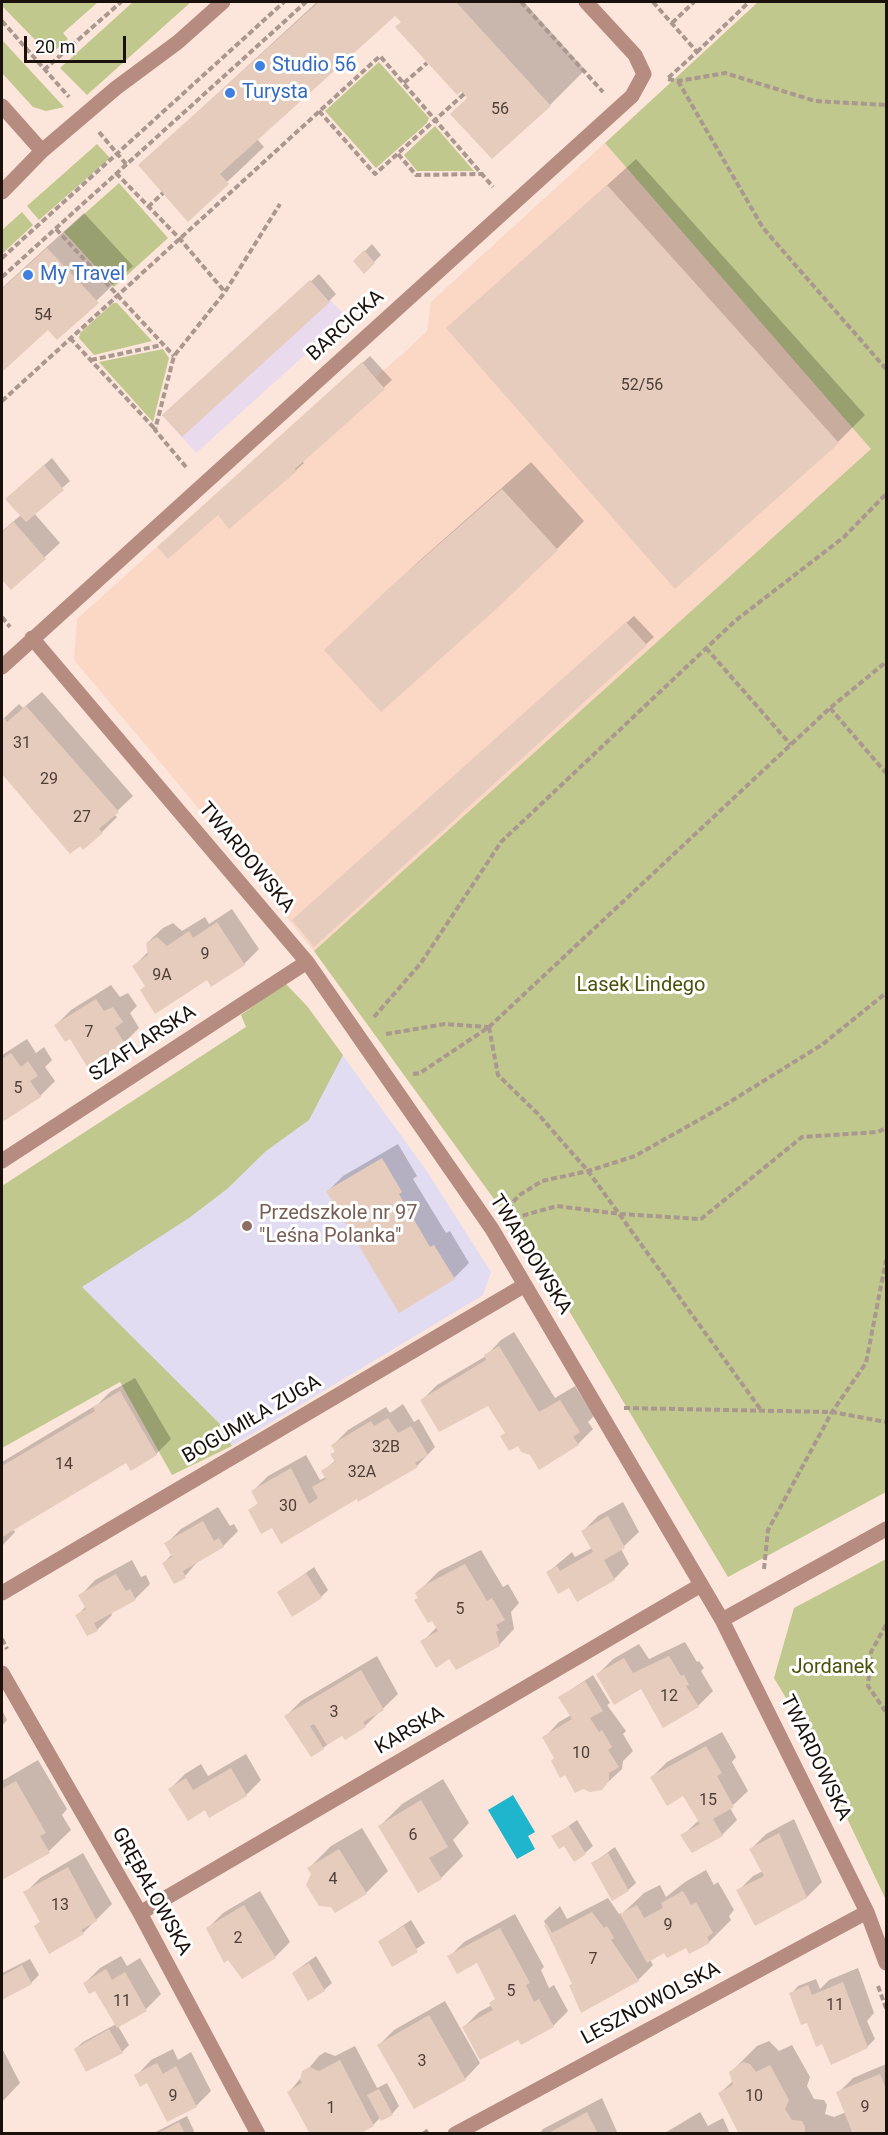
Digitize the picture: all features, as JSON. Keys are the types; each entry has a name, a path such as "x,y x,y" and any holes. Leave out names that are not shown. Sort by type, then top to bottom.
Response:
{"street":[{"path":"2,192 42,151 116,88 178,42 223,2"},
{"path":"586,2 635,55 644,74"},
{"name":"BARCICKA","path":"2,666 632,96 644,74"},
{"path":"2,106 42,151"},
{"name":"TWARDOWSKA","path":"32,638 307,962 492,1229 722,1620 867,1912 886,1963"},
{"name":"SZAFLARSKA","path":"2,1161 307,962"},
{"name":"BOGUMIŁA ZUGA","path":"2,1593 525,1285"},
{"path":"722,1620 886,1529"},
{"name":"KARSKA","path":"140,1913 701,1585"},
{"name":"GRĘBAŁOWSKA","path":"2,1673 140,1913 258,2133"},
{"name":"LESZNOWOLSKA","path":"455,2133 867,1912"}],"path":[{"path":"44,70 121,2"},
{"path":"2,258 284,2"},
{"path":"2,277 306,2"},
{"path":"521,2 605,94 597,102"},
{"path":"653,2 697,52"},
{"path":"672,23 694,2"},
{"path":"668,79 749,2"},
{"path":"2,21 126,164"},
{"path":"2,401 380,56 497,192"},
{"path":"404,83 427,63"},
{"path":"644,74 678,81 725,73 815,101 886,105"},
{"path":"678,81 763,228 886,369"},
{"path":"319,111 375,174 464,94"},
{"path":"398,154 416,175 482,174"},
{"path":"116,172 180,239 225,292"},
{"path":"148,207 163,193"},
{"path":"155,430 174,356 225,292 280,204"},
{"path":"56,229 174,356"},
{"path":"70,338 189,470"},
{"path":"91,360 163,344"},
{"path":"372,1019 421,963 501,842 735,621 844,537 886,494"},
{"path":"2,617 13,630"},
{"path":"8,636 20,622"},
{"path":"706,648 791,745"},
{"path":"420,1073 489,1027 830,708 886,662"},
{"path":"830,708 886,773"},
{"path":"886,993 823,1044 720,1108 635,1156 588,1171 542,1181 518,1196 504,1219 557,1206 620,1214 701,1219 802,1137 878,1132 886,1128"},
{"path":"382,1035 446,1024 489,1027"},
{"path":"489,1027 498,1075 537,1113 588,1171 761,1410"},
{"path":"761,1599 768,1530 832,1412 866,1363 886,1260"},
{"path":"624,1408 832,1412 886,1422"},
{"path":"886,1625 871,1652 868,1686 886,1712"},
{"path":"423,2133 433,2128"}],"shaded area":[{"path":"605,143 872,448 314,951 74,660 77,619 362,362 376,377 407,350 427,331 431,302"},
{"path":"310,280 347,317 196,453 162,415"},
{"name":"Przedszkole nr 97 \"Leśna Polanka\"","path":"307,1006 426,1170 491,1272 483,1295 232,1446 219,1423 81,1287 4,1185 246,1027"}],"green space":[{"path":"2,2 98,2 63,33 68,39 50,55 2,6"},
{"path":"133,2 191,2 87,95 60,68"},
{"name":"Lasek Lindego","path":"758,2 886,2 886,1492 728,1577 559,1294 507,1217 314,951 871,449 605,143"},
{"path":"2,40 64,107 46,111 33,107 2,73"},
{"path":"379,62 429,118 427,123 376,168 325,111"},
{"path":"435,126 474,171 417,171 404,155"},
{"path":"97,144 110,158 39,220 27,206"},
{"path":"119,183 168,238 114,287 64,232"},
{"path":"22,212 33,225 2,254 2,230"},
{"path":"113,303 117,303 152,341 94,355 79,338 80,333"},
{"path":"163,349 169,358 153,422 99,362"},
{"path":"285,983 307,1006 343,1055 309,1120 266,1151 227,1189 189,1218 82,1287 219,1423 232,1446 172,1475 120,1382 2,1448 2,1186 246,1027 241,1015"},
{"name":"Jordanek","path":"886,1559 886,1900 804,1728 774,1678 794,1608"}],"water":[{"path":"513,1795 535,1832 528,1836 535,1849 517,1859 488,1810"}],"building":[{"path":"319,2 456,2 551,106 492,159 450,114 467,98 461,91 457,95 395,27 401,22 395,16 220,174 229,184 188,222 138,165"},
{"path":"607,185 839,443 675,589 446,328"},
{"path":"47,248 99,303 57,340 48,330 2,372 2,289"},
{"path":"364,250 375,263 364,274 353,261"},
{"path":"310,280 330,302 182,437 162,415"},
{"path":"362,362 385,389 295,469 297,471 229,529 218,515 168,559 157,547"},
{"path":"44,465 64,490 26,522 5,499"},
{"path":"502,489 558,550 381,712 324,650 388,589"},
{"path":"13,521 46,559 11,590 2,580 2,532"},
{"path":"626,622 647,645 314,947 292,920"},
{"path":"26,706 119,812 99,829 103,833 83,850 80,846 70,854 2,774 2,720 4,718 7,722"},
{"path":"217,922 245,965 211,987 207,980 155,1014 140,990 145,986 132,966 148,955 146,943 157,937 167,946 189,931 193,938"},
{"path":"96,999 104,1011 113,1007 123,1022 115,1028 125,1044 88,1068 70,1039 65,1042 54,1025"},
{"path":"11,1053 21,1067 28,1061 38,1076 30,1081 41,1097 4,1121 2,1117 2,1059"},
{"path":"382,1158 402,1192 399,1194 430,1247 434,1245 455,1279 399,1313 326,1191"},
{"path":"499,1346 539,1412 560,1400 580,1432 573,1437 579,1445 539,1470 530,1455 521,1452 518,1446 509,1451 500,1436 505,1433 488,1406 439,1432 420,1400 486,1360 484,1355"},
{"path":"120,1391 157,1455 131,1471 126,1463 2,1537 2,1466 95,1411 93,1407"},
{"path":"388,1418 398,1433 411,1426 428,1455 415,1463 418,1467 358,1502 357,1499 281,1544 272,1528 261,1534 248,1510 258,1504 251,1491 291,1468 309,1504 318,1498 312,1487 326,1479 321,1471 335,1462 330,1454 335,1452 331,1445 371,1421 374,1426"},
{"path":"608,1516 625,1548 604,1560 615,1580 577,1602 569,1588 558,1594 546,1572 557,1566 560,1571 593,1552 581,1531"},
{"path":"203,1521 214,1541 219,1538 224,1547 183,1571 186,1578 174,1584 162,1563 172,1557 164,1543"},
{"path":"465,1564 487,1601 492,1598 505,1620 496,1625 499,1630 496,1632 500,1646 456,1670 449,1659 436,1668 420,1641 438,1631 432,1621 428,1623 414,1600 418,1598 415,1593 423,1586"},
{"path":"306,1573 322,1598 292,1617 277,1592"},
{"path":"116,1574 126,1591 130,1589 136,1600 94,1623 98,1631 87,1636 75,1615 86,1609 78,1595"},
{"path":"669,1656 681,1676 684,1675 689,1685 686,1686 699,1707 663,1728 641,1689 614,1705 596,1674 624,1658 633,1673"},
{"path":"361,1670 384,1710 363,1722 366,1727 345,1740 342,1736 327,1745 314,1724 310,1726 324,1749 311,1757 284,1716"},
{"path":"585,1681 603,1711 590,1718 599,1732 602,1730 612,1747 608,1750 619,1767 609,1773 609,1781 602,1790 590,1792 583,1789 575,1793 565,1775 560,1778 551,1761 554,1758 542,1737 572,1719 558,1697"},
{"path":"706,1746 722,1773 717,1776 734,1807 713,1819 723,1836 692,1853 680,1835 700,1824 683,1796 667,1806 650,1777"},
{"path":"231,1768 247,1796 209,1818 205,1810 188,1821 168,1789 186,1778 193,1790"},
{"path":"16,1781 46,1833 40,1836 50,1853 2,1880 2,1789"},
{"path":"421,1800 448,1847 429,1858 442,1879 418,1893 378,1826"},
{"path":"569,1826 586,1854 574,1862 564,1846 559,1849 551,1836"},
{"path":"779,1833 807,1898 755,1926 736,1890 764,1876 749,1849"},
{"path":"339,1849 367,1894 335,1913 331,1907 319,1906 306,1885 311,1874 307,1868"},
{"path":"608,1853 629,1891 612,1901 591,1863"},
{"path":"68,1867 97,1921 81,1930 84,1934 49,1954 34,1926 40,1922 23,1892"},
{"path":"683,1891 691,1905 696,1902 713,1933 707,1937 710,1943 689,1954 686,1948 667,1958 664,1953 647,1963 620,1914 637,1905 644,1918 663,1908 661,1903"},
{"path":"244,1905 276,1958 242,1979 228,1960 224,1963 206,1928"},
{"path":"592,1912 604,1928 607,1926 614,1938 611,1940 639,1981 581,2013 569,1985 572,1984 544,1925 547,1924 552,1933"},
{"path":"404,1926 418,1952 392,1967 378,1941"},
{"path":"500,1928 530,1983 526,1985 534,2002 539,1999 554,2027 521,2045 518,2040 480,2060 462,2027 493,2010 489,2003 495,1999 477,1963 457,1974 447,1956"},
{"path":"309,1963 325,1991 308,2001 292,1973"},
{"path":"22,1965 32,1984 2,2000 2,1976"},
{"path":"106,1969 112,1980 125,1972 147,2011 117,2028 95,1991 89,1994 83,1983"},
{"path":"843,1982 868,2048 831,2065 822,2044 816,2047 807,2023 801,2025 789,1993 808,1985 812,1995"},
{"path":"429,2015 466,2080 414,2109 377,2045"},
{"path":"109,2029 123,2053 86,2072 74,2049"},
{"path":"340,2060 374,2126 359,2134 310,2134 287,2092 302,2083 300,2080 302,2071 309,2067 319,2071"},
{"path":"743,2062 750,2064 756,2072 770,2065 789,2100 785,2109 792,2120 802,2121 805,2134 739,2134 718,2093 733,2085 729,2072"},
{"path":"157,2063 163,2074 176,2066 197,2107 167,2122 147,2083 140,2087 134,2075"},
{"path":"880,2074 886,2089 886,2134 853,2134 836,2092"},
{"path":"379,2089 393,2115 381,2121 367,2095"},
{"path":"587,2112 597,2132 547,2134 578,2117"},
{"path":"179,2122 185,2134 157,2134"}],"place":[{"name":"Studio 56","path":"260,66"},
{"name":"Turysta","path":"230,93"},
{"name":"My Travel","path":"28,275"},
{"name":"Przedszkole nr 97 \"Leśna Polanka\"","path":"247,1226"}]}
